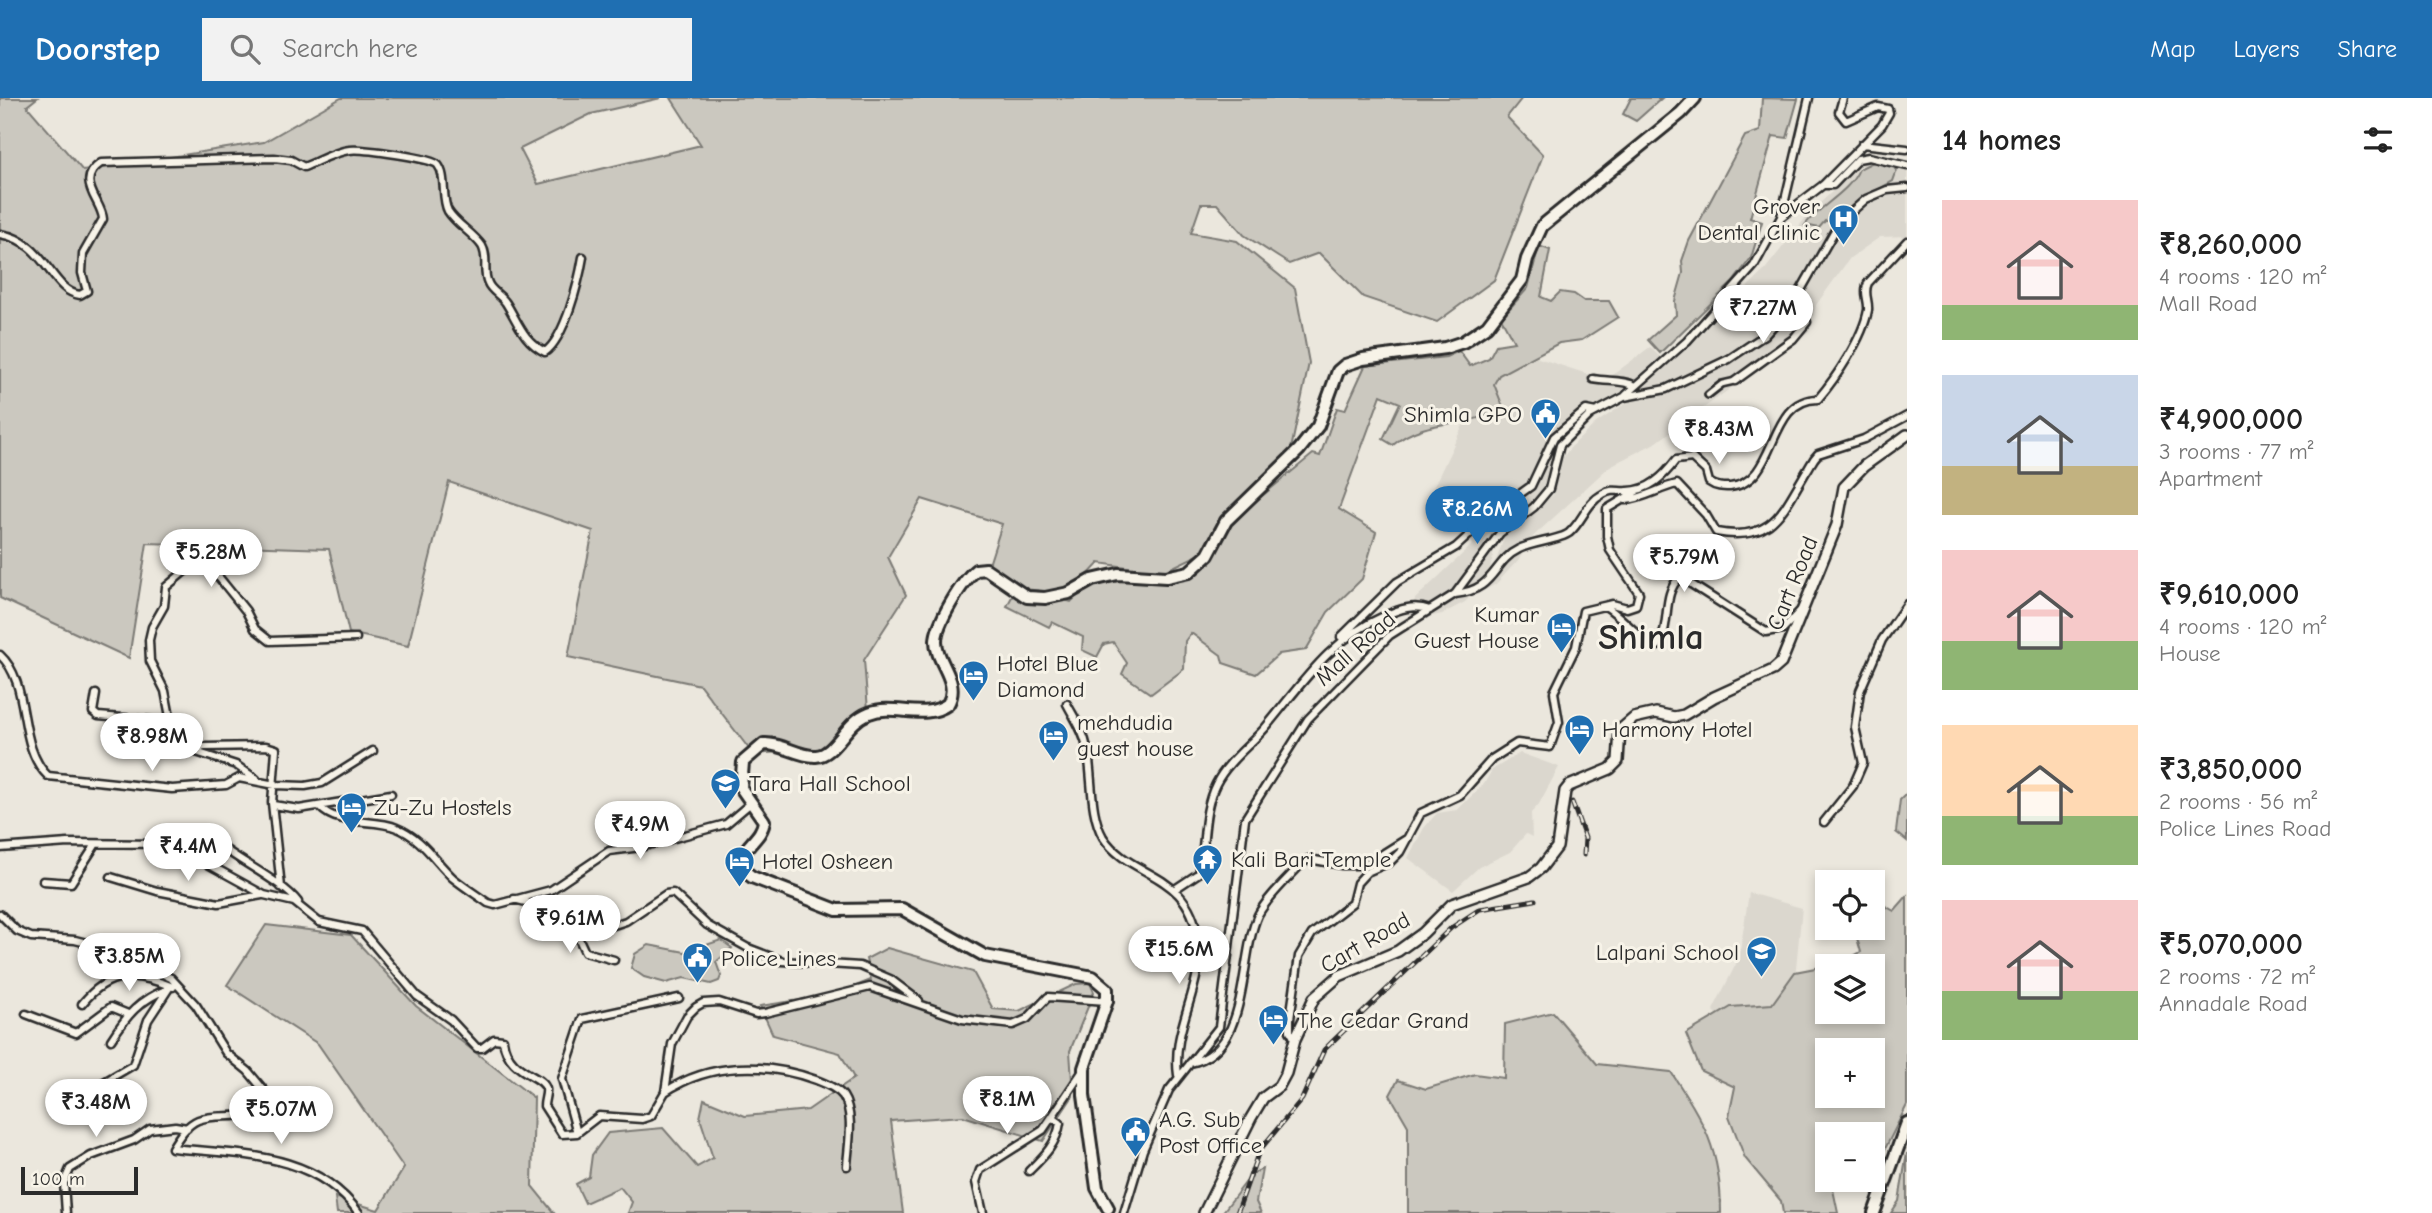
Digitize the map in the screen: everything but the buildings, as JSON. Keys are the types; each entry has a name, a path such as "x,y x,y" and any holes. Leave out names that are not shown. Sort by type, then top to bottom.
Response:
{"main road":[{"path":"1108,1208 1097,1188 1084,1095 1084,1068 1107,1001 1107,989 1098,979 985,956 902,909 837,910 752,877 742,869 743,852 764,826 762,816 741,788 741,769 747,757 761,745 768,743 817,756 830,751 852,722 867,713 882,710 935,712 948,704 951,680 937,645 937,635 957,592 975,570 986,569 1027,597 1045,598 1069,593 1092,580 1118,574 1166,577 1189,572 1208,555 1226,521 1277,473 1318,426 1338,371 1345,365 1363,359 1445,348 1463,342 1487,326 1522,280 1527,259 1542,226 1681,113 1695,98"},
{"name":"Cart Road","path":"1204,1213 1251,1118 1263,1098 1279,1086 1286,1073 1305,1013 1327,984 1398,951 1423,933 1452,904 1530,877 1541,868 1557,847 1565,791 1618,761 1621,753 1618,737 1626,724 1645,714 1684,715 1714,697 1766,676 1781,663 1837,525 1844,487 1864,466 1907,435"},
{"path":"1874,1213 1907,1123"}],"street":[{"path":"1624,397 1687,341 1754,266 1781,218 1809,98"},
{"path":"1781,218 1823,185 1882,125 1888,109 1878,107 1846,121 1839,112 1843,98"},
{"path":"1861,144 1907,149"},
{"path":"0,234 28,244 68,291 80,295 87,291 82,273 83,254 103,219 90,189 92,174 101,163 274,158 291,160 304,167 352,149 425,158 437,163 448,211 469,230 486,256 488,283 506,304 526,337 545,352 552,347 560,332 583,257"},
{"path":"1823,185 1828,187 1839,182 1858,159 1869,157 1907,166"},
{"name":"Mall Road","path":"1124,1213 1143,1150 1178,1075 1206,1046 1219,1027 1240,851 1249,809 1320,704 1384,641 1455,594 1500,533 1534,507 1549,489 1560,445 1596,412 1624,397 1666,389 1730,359 1765,335 1793,304 1839,223 1866,199 1887,190 1907,188"},
{"path":"1295,1038 1290,1031 1290,1019 1299,956 1312,934 1352,903 1357,883 1367,872 1390,862 1409,838 1421,813 1460,795 1492,759 1517,743 1550,747 1559,722 1554,692 1576,647 1579,618 1583,611 1603,606 1627,608 1636,605 1639,593 1616,561 1606,536 1607,509 1662,477 1676,460 1692,458 1706,471 1709,482 1717,487 1748,482 1757,473 1782,419 1808,399 1818,399 1850,356 1868,309 1865,290 1868,283 1907,241"},
{"path":"1708,395 1722,384 1735,381 1793,339 1807,322"},
{"path":"1593,379 1624,380 1636,386"},
{"path":"1175,890 1199,873 1209,805 1224,771 1248,748 1303,678 1396,582 1456,547 1492,514 1525,492 1535,481 1554,437 1586,410 1596,412"},
{"path":"1624,500 1638,500 1648,492 1677,484 1706,515 1716,532 1747,536 1763,529 1783,511 1818,454 1864,439 1907,416"},
{"path":"1455,594 1485,584 1518,549 1540,540 1564,537 1599,496 1614,489 1637,491"},
{"path":"281,887 273,805 277,751 272,746 204,747 182,751 171,722 165,691 150,662 149,640 152,627 164,606 166,587 198,563 209,565 246,611 256,629 270,641 356,638"},
{"path":"1603,606 1619,614 1650,645 1658,646 1666,632 1671,585 1680,577 1766,632 1783,629 1803,607"},
{"path":"1824,822 1853,786 1863,763 1854,727 1860,691 1882,640 1907,604"},
{"path":"1336,644 1365,624 1390,613 1411,606 1430,610"},
{"path":"0,654 12,671 39,767 48,776 81,782 172,789 226,785 239,778 275,785 322,783 373,751"},
{"path":"96,694 93,712 98,716 171,722"},
{"path":"1067,704 1084,735 1097,819 1103,837 1125,856 1175,890 1195,926 1200,952 1197,976 1177,1044 1178,1075"},
{"path":"192,750 236,765 261,782"},
{"path":"273,805 299,809 391,794"},
{"path":"320,807 337,817 394,827 408,833 426,847 453,877 488,904 495,905 561,885 609,851 641,848 726,824 752,802"},
{"path":"1188,1063 1210,1053 1233,1026 1257,918 1303,862 1309,859 1342,865 1365,865 1409,838"},
{"path":"0,848 96,844 161,844 177,847 264,895 294,902 318,922 362,931 423,1003 451,1020 477,1048 482,1048 494,1039 501,1039 504,1051 517,1068 543,1083 546,1090 544,1106 560,1132 577,1133 599,1116 642,1119 651,1116 666,1092 672,1044 687,1016 703,1003 719,1002 756,1014 798,1007 870,988 970,1021 1013,1026 1027,1019 1048,997 1107,1001"},
{"path":"43,881 71,883 96,844"},
{"path":"218,844 242,864 281,887 303,909"},
{"path":"111,877 157,891 219,903 264,895"},
{"path":"514,899 614,925 626,921 666,894 673,893 707,925 748,948 782,961 860,966 898,984 923,1005"},
{"path":"551,909 573,926 585,952 614,960"},
{"path":"0,914 18,931 31,937 75,940 106,948 174,987 226,1053 248,1071 268,1095 250,1114 231,1118 206,1118 187,1128 172,1149 256,1155 290,1162 350,1200 359,1213"},
{"path":"82,1004 100,984 134,975 144,975 174,987"},
{"path":"111,1041 128,1014 141,1001 174,987"},
{"path":"82,1095 133,1065 148,1020 174,987"},
{"path":"577,1133 562,1079 582,1019 680,998"},
{"path":"26,1014 76,1033 111,1007 128,1014"},
{"path":"666,1092 701,1074 765,1067 789,1070 821,1082 842,1094 846,1101 849,1122 847,1166"},
{"path":"984,1213 976,1181 980,1170 1027,1142 1053,1118 1084,1068"},
{"path":"1029,1171 1041,1162 1055,1140 1060,1123 1053,1118"},
{"path":"66,1213 64,1183 70,1169 91,1156 134,1140 150,1129 162,1126 187,1128"},
{"path":"1128,1205 1131,1213"}],"shaded area":[{"path":"0,98 37,98 27,106 83,171 264,142 341,98 661,98 591,114 520,149 538,184 701,145 671,98 1522,98 1507,117 1543,155 1494,280 1437,322 1363,297 1319,253 1289,264 1244,235 1217,204 1201,204 1191,233 1237,241 1295,288 1309,363 1290,454 1221,517 1200,554 1163,572 1099,563 1070,594 1024,589 1071,602 1100,572 1167,580 1204,564 1228,524 1313,454 1320,456 1337,408 1345,410 1365,366 1446,357 1459,351 1470,366 1489,358 1496,345 1514,342 1501,318 1528,288 1539,246 1550,250 1541,297 1551,301 1560,292 1574,294 1584,301 1609,301 1618,317 1582,340 1559,343 1499,375 1494,384 1503,407 1490,414 1420,430 1393,445 1383,439 1400,403 1381,395 1339,509 1376,532 1362,579 1328,612 1306,650 1279,654 1256,674 1223,663 1221,655 1191,633 1185,641 1184,669 1151,694 1122,674 1127,663 1113,642 1104,644 1097,657 1082,650 1083,637 1052,622 1049,627 1007,606 1016,589 988,568 1002,524 922,499 888,557 906,595 864,660 868,710 820,749 753,754 700,685 568,657 593,531 449,482 408,646 349,633 329,549 147,543 129,658 0,598"},
{"path":"1631,98 1662,98 1636,121 1623,114"},
{"path":"1762,98 1798,99 1787,138 1773,136 1750,218 1762,222 1751,258 1733,282 1660,353 1648,340 1676,315 1675,301 1683,273 1682,261 1689,241 1745,136 1760,131"},
{"path":"1873,155 1901,169 1907,169 1907,236 1880,237 1850,258 1816,305 1809,331 1657,442 1610,466 1527,542 1519,559 1496,584 1476,595 1488,584 1505,535 1553,495 1563,457 1571,447 1596,423 1626,403 1763,272 1811,211"},
{"path":"1877,160 1892,164 1897,170 1893,181 1865,197 1836,220 1825,221 1819,228 1805,225 1849,185 1859,169"},
{"path":"1650,347 1662,359 1590,416 1558,452 1547,487 1496,535 1492,563 1483,583 1465,602 1442,614 1410,621 1415,599 1473,544 1425,505 1466,419 1490,416 1494,384 1498,375 1535,357 1606,380"},
{"path":"1520,753 1559,767 1539,804 1531,813 1532,837 1526,834 1510,852 1479,867 1453,891 1408,858 1424,828 1437,813 1457,810 1484,784 1492,770"},
{"path":"1907,793 1907,841 1896,832 1900,800"},
{"name":"Lalpani School","path":"1749,893 1802,908 1793,998 1740,1039 1713,1010 1739,958"},
{"path":"1907,896 1907,1105 1885,1149 1885,1122 1815,1122 1815,1192 1834,1192 1838,1213 1783,1213 1781,1201 1745,1158 1729,1116 1735,1087 1701,1071 1686,1034 1731,1007 1772,1004 1795,972 1815,968 1815,1024 1885,1024 1885,954 1857,954 1861,952 1858,940 1885,940 1885,906 1894,911"},
{"path":"266,925 351,935 416,1006 534,1098 532,1186 554,1213 337,1213 335,1197 378,1210 404,1168 318,1044 227,985"},
{"path":"721,940 732,948 716,962 721,976 719,981 711,984 684,978 666,983 644,977 631,968 635,954 649,945 685,952"},
{"path":"887,948 973,972 993,1009 1019,1011 1076,984 1090,983 1094,992 1070,1051 1073,1096 1043,1141 963,1116 891,1121 903,1213 628,1213 632,1202 620,1187 585,1203 576,1184 589,1177 592,1155 608,1133 663,1128 697,1167 713,1158 700,1118 704,1099 745,1116 808,1110 854,1078 840,1053 773,1035 760,1006 833,995 871,980 866,959"},
{"path":"1553,1012 1597,1064 1671,1072 1693,1106 1714,1154 1721,1213 1408,1213 1408,1126 1390,1095 1398,1080 1426,1089 1475,1074 1504,1078 1505,1024"},
{"path":"1907,1153 1907,1213 1891,1213 1899,1201"},
{"path":"1262,1169 1256,1202 1261,1213 1222,1213 1252,1174"}],"railway":[{"path":"1572,802 1585,838 1584,855"},
{"path":"1237,1213 1259,1151 1302,1099 1324,1050 1451,928 1480,909 1535,900"}],"place":[{"name":"Grover Dental Clinic","path":"1843,246"},
{"name":"Shimla GPO","path":"1545,441"},
{"name":"Kumar Guest House","path":"1562,654"},
{"name":"Hotel Blue Diamond","path":"974,703"},
{"name":"Harmony Hotel","path":"1579,756"},
{"name":"mehdudia guest house","path":"1054,762"},
{"name":"Tara Hall School","path":"726,810"},
{"name":"Zu-Zu Hostels","path":"351,834"},
{"name":"Kali Bari Temple","path":"1208,886"},
{"name":"Hotel Osheen","path":"739,888"},
{"name":"Lalpani School","path":"1762,979"},
{"name":"Police Lines","path":"698,985"},
{"name":"The Cedar Grand","path":"1274,1047"},
{"name":"A.G. Sub Post Office","path":"1136,1159"}],"district":[{"name":"Shimla","path":"1651,636"}]}
